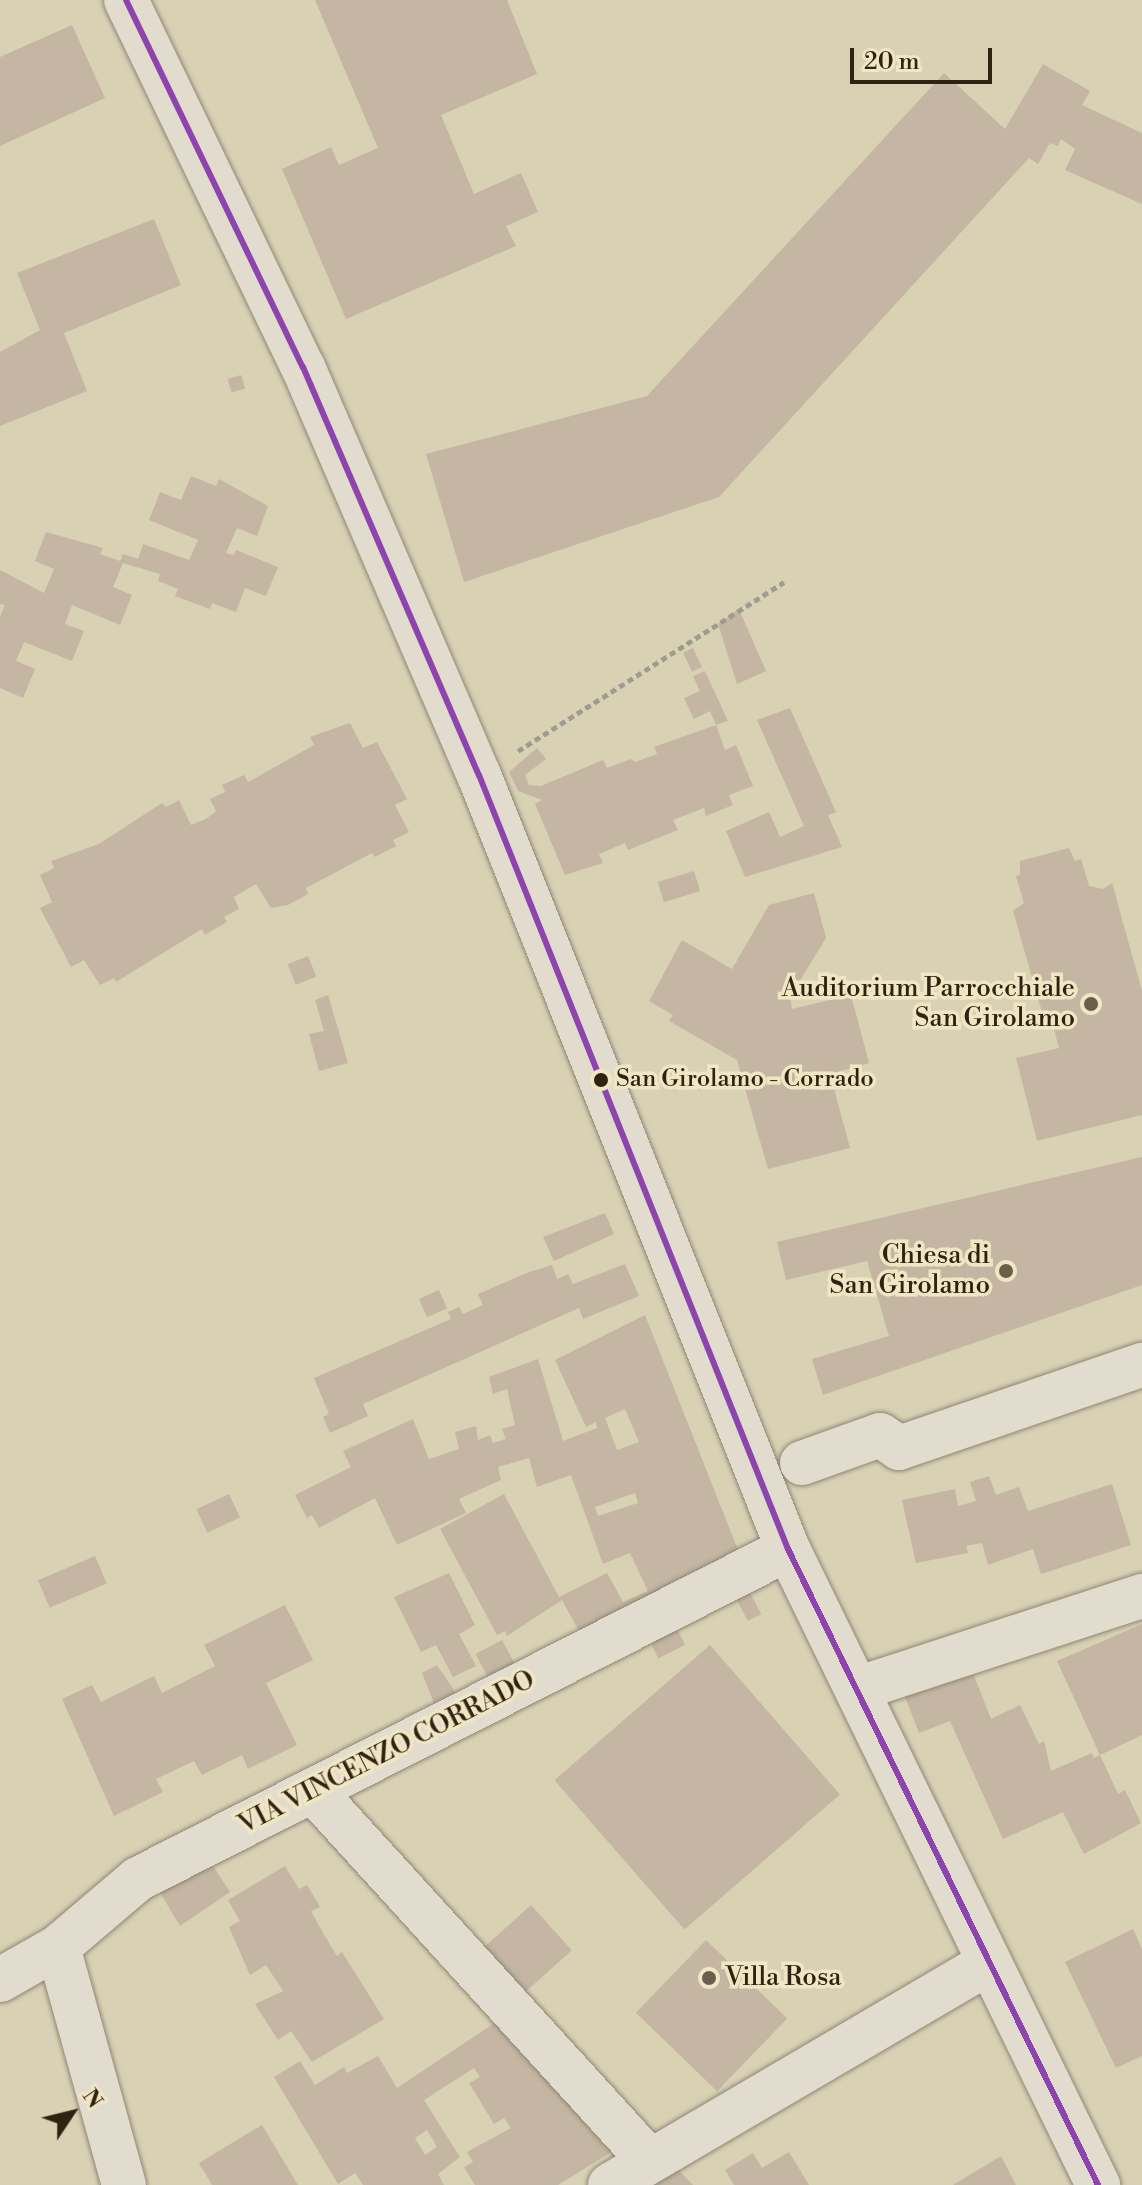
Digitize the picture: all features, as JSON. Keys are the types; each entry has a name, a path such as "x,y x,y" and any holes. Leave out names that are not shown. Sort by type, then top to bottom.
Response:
{"street":[{"path":"126,0 303,367 479,775 788,1549 1098,2185"},
{"path":"802,1463 880,1435 899,1448 1142,1365"},
{"name":"VIA VINCENZO CORRADO","path":"0,1980 58,1947 138,1879 315,1793 399,1744 788,1549"},
{"path":"857,1689 1142,1596"},
{"path":"315,1793 648,2159"},
{"path":"58,1947 124,2185"},
{"path":"610,2185 648,2159 989,1963"}],"path":[{"path":"514,753 784,582"}],"building":[{"path":"315,0 507,0 537,74 441,115 474,194 521,173 538,212 506,226 516,246 346,319 282,169 331,147 339,165 378,148"},
{"path":"72,25 105,98 0,146 0,57"},
{"path":"1043,64 1090,91 1082,105 1142,133 1142,204 1065,170 1075,149 1061,139 1058,146 1050,143 1038,164 1029,158 719,497 464,582 426,454 647,396 944,73 1005,129"},
{"path":"154,219 181,285 64,333 87,391 0,426 0,352 40,330 17,273"},
{"path":"241,375 245,388 232,392 228,379"},
{"path":"191,476 216,486 219,479 268,506 257,536 237,528 226,553 234,555 236,550 278,567 266,596 245,588 236,612 212,603 210,609 175,596 178,589 158,581 160,574 123,563 113,587 132,595 120,625 72,605 65,624 84,631 72,661 24,642 16,661 35,669 23,698 0,688 0,617 5,605 0,604 0,570 44,593 54,569 35,561 46,532 103,548 100,554 120,561 123,554 138,559 143,544 189,560 198,540 149,520 160,492 181,500"},
{"path":"739,609 766,671 737,684 718,624"},
{"path":"693,648 702,667 692,672 683,653"},
{"path":"705,671 728,721 716,725 710,711 694,719 684,698 700,691 693,676"},
{"path":"790,708 836,812 828,815 842,847 745,877 726,831 769,812 780,837 804,826 757,720"},
{"path":"350,723 363,748 377,742 407,799 395,805 409,832 393,840 396,846 375,857 372,853 306,888 308,894 288,905 271,908 256,884 234,897 239,909 224,917 227,922 205,935 202,929 116,982 114,978 100,985 84,960 71,967 40,908 52,902 40,875 54,868 51,861 99,844 162,803 166,807 179,800 191,825 206,819 216,811 210,799 225,792 222,785 244,775 248,782 314,745 310,737"},
{"path":"716,725 725,750 736,745 753,786 729,795 733,805 706,816 704,808 673,820 678,830 628,850 625,843 599,854 603,863 565,875 535,804 542,800 518,791 509,772 537,748 546,759 525,775 529,785 541,786 603,760 607,768 631,759 635,762 657,754 654,747"},
{"name":"Auditorium Parrocchiale San Girolamo","path":"1069,848 1075,861 1081,859 1089,886 1103,889 1112,883 1142,991 1142,1115 1037,1141 1016,1058 1059,1048 1051,1017 1044,1019 1013,911 1024,903 1016,876 1020,875 1020,861"},
{"path":"694,871 700,891 664,902 658,882"},
{"path":"814,893 826,938 790,997 792,1009 851,995 869,1063 830,1074 850,1148 768,1169 737,1060 669,1021 673,1015 649,1001 682,940 732,969 769,905"},
{"path":"308,956 316,976 296,985 288,964"},
{"path":"328,995 348,1063 319,1071 309,1034 324,1031 315,1000"},
{"name":"Chiesa di San Girolamo","path":"1142,1157 1142,1285 823,1395 812,1359 889,1336 867,1261 786,1280 777,1242"},
{"path":"605,1213 614,1234 554,1261 543,1237"},
{"path":"625,1264 639,1296 583,1319 579,1308 363,1404 368,1416 330,1433 323,1417 329,1414 314,1378 451,1319 448,1312 459,1307 463,1314 483,1305 478,1294 529,1272 552,1265 557,1279 568,1274 573,1284"},
{"path":"439,1290 447,1308 427,1317 419,1299"},
{"path":"645,1315 740,1555 581,1635 562,1600 507,1636 505,1631 497,1635 440,1529 504,1494 559,1597 607,1573 623,1602 648,1591 630,1553 603,1564 571,1475 537,1487 529,1458 498,1467 501,1480 459,1499 466,1513 397,1545 375,1498 319,1528 312,1515 307,1518 295,1495 351,1467 343,1451 413,1419 429,1459 459,1449 455,1432 476,1426 478,1440 490,1435 493,1443 506,1439 502,1429 515,1425 507,1389 493,1394 489,1377 538,1359 563,1441 597,1428 596,1422 586,1427 555,1360","holes":["625,1409 639,1442 617,1450 605,1418","635,1493 638,1503 598,1516 595,1507"]},
{"path":"989,1476 996,1495 1019,1487 1028,1511 1112,1484 1131,1545 1041,1574 1033,1549 988,1565 982,1543 966,1546 968,1553 916,1563 902,1500 955,1489 958,1506 976,1501 970,1482"},
{"path":"229,1494 240,1518 207,1533 196,1509"},
{"path":"95,1556 107,1584 50,1608 38,1580"},
{"path":"449,1573 475,1625 459,1634 476,1666 453,1677 436,1645 421,1652 394,1597"},
{"path":"749,1591 761,1614 748,1621 736,1598"},
{"path":"285,1605 313,1660 266,1683 297,1745 248,1769 242,1755 202,1775 194,1761 156,1779 163,1792 114,1816 62,1699 92,1685 101,1702 154,1676 162,1693 215,1666 204,1645"},
{"path":"1142,1624 1142,1735 1100,1755 1057,1661"},
{"path":"676,1627 685,1645 658,1658 649,1641"},
{"path":"502,1640 519,1672 492,1686 476,1654"},
{"path":"710,1645 840,1794 684,1930 555,1780"},
{"path":"437,1665 456,1693 466,1688 471,1697 438,1713 422,1673"},
{"path":"971,1668 991,1719 1020,1705 1039,1744 1044,1741 1051,1771 1092,1753 1094,1758 1100,1755 1118,1794 1125,1790 1141,1823 1084,1854 1063,1812 1003,1839 950,1721 919,1733 904,1694"},
{"path":"210,1861 230,1892 180,1926 155,1884"},
{"path":"285,1866 299,1889 307,1885 320,1907 311,1911 323,1933 337,1956 342,1952 384,2019 312,2062 291,2031 278,2040 255,2004 283,1991 266,1965 250,1975 229,1927 240,1921 228,1900"},
{"path":"531,1905 572,1950 526,1992 485,1946"},
{"path":"1133,1929 1142,1949 1142,2056 1116,2068 1065,1962"},
{"name":"Villa Rosa","path":"706,1940 787,2018 717,2091 636,2013"},
{"path":"502,2018 613,2151 558,2185 475,2185 464,2167 473,2162 467,2152 511,2128 504,2118 494,2124 469,2083 480,2077 474,2068 424,2100 460,2157 438,2174 444,2185 363,2185 355,2173 338,2184 274,2077 300,2061 315,2085 344,2067 347,2073 378,2056 397,2088","holes":["427,2130 437,2147 425,2155 415,2138"]},
{"path":"262,2125 298,2185 212,2185 199,2163"},
{"path":"789,2152 809,2185 734,2185 725,2170 753,2153 762,2168"},
{"path":"1001,2156 1016,2185 953,2185"},
{"path":"677,2168 693,2185 652,2185"}],"transit line":[{"path":"126,0 303,367 479,775 788,1549 1098,2185"}],"place":[{"name":"Auditorium Parrocchiale San Girolamo","path":"1091,1004"},
{"name":"San Girolamo - Corrado","path":"601,1080"},
{"name":"Chiesa di San Girolamo","path":"1006,1271"},
{"name":"Villa Rosa","path":"709,1978"}]}
